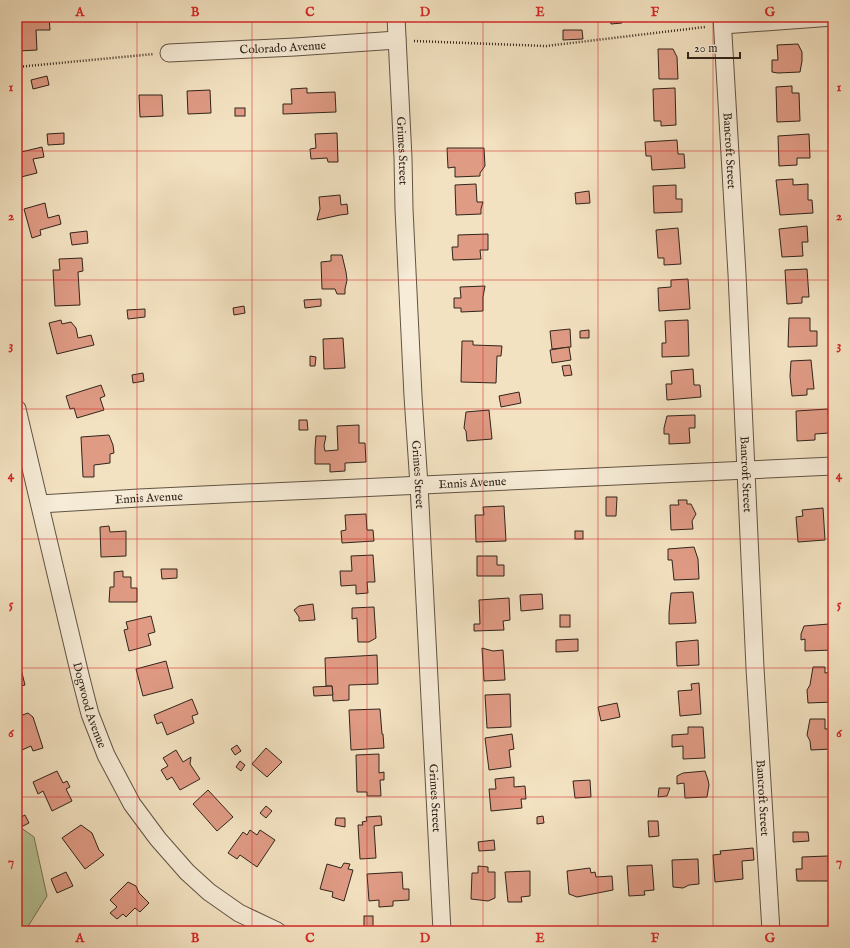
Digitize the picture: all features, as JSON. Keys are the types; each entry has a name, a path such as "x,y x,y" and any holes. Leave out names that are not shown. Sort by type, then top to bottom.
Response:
{"street":[{"name":"Grimes Street","path":"396,17 407,279 442,931"},
{"path":"723,21 833,17"},
{"name":"Bancroft Street","path":"723,21 737,274 755,668 771,931"},
{"name":"Colorado Avenue","path":"168,53 295,47 397,40"},
{"name":"Dogwood Avenue","path":"17,409 90,714 106,755 132,804 158,840 187,872 209,892 239,913 277,931"},
{"name":"Ennis Avenue","path":"40,504 833,466"}],"path":[{"path":"397,40 546,46 723,21"},
{"path":"17,67 168,53"}],"green space":[{"path":"17,825 34,837 47,896 27,928 28,931 17,931"}],"building":[{"path":"17,17 49,17 50,30 36,30 37,50 19,51"},
{"path":"621,17 622,23 611,24 610,18"},
{"path":"563,30 582,30 583,39 563,40"},
{"path":"798,44 802,52 800,72 772,72 772,60 778,60 777,45"},
{"path":"658,49 673,49 677,57 678,79 659,79"},
{"path":"47,76 49,85 33,89 31,80"},
{"path":"792,86 792,93 799,93 800,121 777,122 776,87"},
{"path":"307,88 307,93 335,92 336,112 283,114 283,104 292,104 291,89"},
{"path":"675,88 676,125 661,126 661,121 654,121 653,89"},
{"path":"210,90 211,113 188,114 187,91"},
{"path":"20,92 19,103 22,116 17,118 17,93"},
{"path":"139,95 162,95 163,116 140,117"},
{"path":"235,108 245,108 245,116 235,116"},
{"path":"64,133 64,144 48,145 47,134"},
{"path":"337,133 338,162 328,162 327,158 311,159 310,149 316,148 315,134"},
{"path":"809,134 810,158 797,158 797,165 779,166 778,136"},
{"path":"677,140 678,154 684,154 685,168 652,170 651,156 646,156 645,142"},
{"path":"42,147 44,157 33,159 37,173 17,178 17,153"},
{"path":"447,148 484,148 485,166 480,173 480,176 455,177 455,167 448,168"},
{"path":"793,179 793,185 808,184 808,200 812,200 813,213 780,215 776,180"},
{"path":"476,184 477,202 483,202 481,214 456,215 455,185"},
{"path":"676,185 676,199 682,199 682,212 654,213 653,186"},
{"path":"589,191 590,203 576,204 575,193"},
{"path":"340,195 341,205 347,204 348,214 317,220 320,209 319,197"},
{"path":"45,203 48,218 59,215 61,224 40,230 41,235 32,238 24,209"},
{"path":"807,226 808,242 802,242 803,256 782,257 779,229"},
{"path":"678,228 681,264 664,265 664,258 658,258 656,230"},
{"path":"87,231 88,243 72,245 70,233"},
{"path":"488,234 488,250 480,250 481,259 453,260 452,247 458,247 458,235"},
{"path":"331,255 342,255 347,280 345,294 337,294 335,289 322,289 321,262 331,261"},
{"path":"82,258 83,271 78,272 80,305 55,306 53,270 60,270 59,259"},
{"path":"807,269 809,297 802,297 802,303 787,304 785,270"},
{"path":"688,279 690,309 659,311 658,288 671,287 671,280"},
{"path":"485,286 483,311 461,312 461,308 454,308 454,298 461,298 460,287"},
{"path":"321,299 321,306 305,308 304,300"},
{"path":"244,306 245,313 234,315 233,308"},
{"path":"145,309 145,317 128,319 127,310"},
{"path":"789,318 810,318 810,331 817,331 817,346 788,347"},
{"path":"61,320 62,324 71,322 76,328 78,338 91,335 94,345 57,354 49,323"},
{"path":"688,320 689,356 662,357 662,343 666,343 665,321"},
{"path":"570,329 571,347 552,349 550,331"},
{"path":"589,330 589,338 580,338 580,331"},
{"path":"343,338 345,368 324,369 323,339"},
{"path":"462,341 473,341 473,345 502,346 501,356 497,356 496,383 461,382"},
{"path":"569,347 571,360 552,363 550,350"},
{"path":"310,356 316,357 315,366 310,366"},
{"path":"811,360 814,389 807,389 807,395 792,396 790,376 791,361"},
{"path":"570,365 572,375 564,376 562,366"},
{"path":"693,369 694,385 700,385 701,397 667,400 666,384 672,384 671,371"},
{"path":"143,373 144,381 133,383 132,375"},
{"path":"101,385 105,396 100,398 104,410 77,418 74,408 70,409 66,396"},
{"path":"519,392 521,403 501,407 499,396"},
{"path":"828,409 829,433 815,434 815,440 797,441 796,411"},
{"path":"489,410 492,439 467,441 466,431 464,428 466,412"},
{"path":"695,415 695,428 689,428 690,443 669,444 669,434 664,434 667,416"},
{"path":"299,420 307,420 308,430 299,430"},
{"path":"359,425 359,443 365,443 366,462 345,463 345,471 330,472 330,464 315,464 316,436 326,436 324,446 325,451 338,450 337,426"},
{"path":"109,435 114,453 110,454 110,463 94,465 94,477 83,477 81,437"},
{"path":"606,497 617,497 616,516 606,516"},
{"path":"678,500 687,500 687,504 691,504 696,514 692,521 693,529 671,530 670,505 679,505"},
{"path":"504,506 506,541 476,542 475,515 484,515 483,507"},
{"path":"823,508 825,540 798,542 796,517 803,516 802,510"},
{"path":"366,514 367,530 373,530 374,541 342,543 341,531 346,530 345,515"},
{"path":"109,526 110,532 126,531 126,556 101,557 100,527"},
{"path":"575,531 583,531 583,539 575,539"},
{"path":"694,547 698,559 699,579 674,580 672,560 668,560 668,549"},
{"path":"373,555 375,582 367,582 368,593 356,594 356,585 341,586 340,571 352,571 351,556"},
{"path":"477,556 497,556 497,565 504,565 504,576 477,576"},
{"path":"161,569 177,569 177,578 162,579"},
{"path":"123,571 123,577 131,577 131,588 137,588 137,602 109,602 110,587 114,587 114,572"},
{"path":"693,592 696,623 669,624 671,593"},
{"path":"542,594 543,609 521,611 520,595"},
{"path":"509,598 510,620 503,621 504,630 474,631 474,624 480,624 479,600"},
{"path":"313,604 315,620 299,621 299,617 294,610 299,606"},
{"path":"374,607 376,638 369,642 358,642 357,618 352,619 352,608"},
{"path":"560,615 570,615 570,627 560,627"},
{"path":"151,616 155,632 148,634 151,645 129,651 124,630 128,629 126,622"},
{"path":"829,624 830,634 833,634 833,650 805,651 805,639 801,640 801,634 804,626"},
{"path":"578,639 578,651 556,652 556,640"},
{"path":"698,640 699,665 677,666 676,642"},
{"path":"482,648 493,651 503,650 505,680 484,681"},
{"path":"377,655 378,684 349,685 349,700 333,701 332,686 326,686 325,658"},
{"path":"18,657 25,685 17,687 17,658"},
{"path":"166,661 173,688 143,696 136,669"},
{"path":"813,667 825,667 825,673 833,672 833,702 808,703 807,690 810,685"},
{"path":"699,683 701,714 680,716 678,691 692,690 691,684"},
{"path":"332,686 333,695 314,696 313,687"},
{"path":"510,694 511,727 487,728 485,695"},
{"path":"192,699 198,714 192,716 194,723 167,735 162,722 157,724 154,715"},
{"path":"617,703 620,717 601,721 598,707"},
{"path":"380,709 384,748 351,750 349,710"},
{"path":"28,713 33,717 43,748 33,751 31,746 22,750 17,736 17,717"},
{"path":"810,719 825,719 825,729 830,729 831,749 811,750 810,741 807,735"},
{"path":"688,727 703,727 705,758 683,759 683,746 672,747 672,735 688,734"},
{"path":"512,734 514,749 509,750 511,767 489,770 485,738"},
{"path":"237,745 241,751 235,755 231,749"},
{"path":"266,748 282,762 267,777 252,764"},
{"path":"176,750 183,762 191,757 190,764 200,779 180,790 172,777 167,780 161,770 168,766 163,758"},
{"path":"379,754 379,773 384,772 384,780 380,780 381,796 367,796 367,792 357,792 356,755"},
{"path":"240,761 245,765 241,771 236,767"},
{"path":"57,771 63,783 67,781 70,787 66,789 72,801 52,811 43,791 38,794 33,782"},
{"path":"705,771 709,785 707,797 685,798 684,783 677,784 677,776 683,773"},
{"path":"514,777 514,787 525,786 526,799 521,799 522,808 491,811 489,789 496,789 495,779"},
{"path":"590,780 591,797 575,798 573,781"},
{"path":"659,788 670,788 667,796 658,797"},
{"path":"208,790 233,817 217,831 193,804"},
{"path":"266,806 272,811 266,818 260,813"},
{"path":"25,815 29,823 17,829 17,819"},
{"path":"381,816 382,825 374,826 376,858 360,859 358,825 363,825 362,822 367,821 366,817"},
{"path":"543,816 544,823 537,824 537,817"},
{"path":"336,818 345,818 345,827 335,825"},
{"path":"648,821 658,821 659,836 649,837"},
{"path":"81,825 92,833 99,850 104,855 85,869 62,838"},
{"path":"250,830 257,835 260,830 275,840 257,867 240,855 237,859 228,853 243,832 247,835"},
{"path":"793,832 808,832 809,841 793,842"},
{"path":"494,840 495,850 479,851 478,842"},
{"path":"753,848 754,860 742,861 743,879 715,882 713,855 721,854 720,851"},
{"path":"828,856 829,881 797,881 796,869 802,869 802,857"},
{"path":"698,859 699,884 689,885 683,888 673,887 672,860"},
{"path":"344,863 350,864 348,869 353,870 344,901 332,897 333,892 320,889 327,864 341,868"},
{"path":"652,865 654,890 644,891 645,895 629,896 627,866"},
{"path":"478,866 488,867 488,872 495,872 495,898 488,901 471,899 472,873 478,873"},
{"path":"590,868 591,873 595,872 596,877 612,876 613,890 577,897 569,894 567,871"},
{"path":"530,871 530,896 521,897 522,902 508,902 505,872"},
{"path":"66,872 73,886 57,893 51,879"},
{"path":"402,872 403,889 409,889 409,900 393,901 393,906 379,907 379,900 369,901 367,874"},
{"path":"128,882 136,886 139,893 149,903 140,912 135,908 126,917 123,914 117,919 110,913 117,907 110,900"},
{"path":"364,916 373,916 373,931 364,931"}]}
